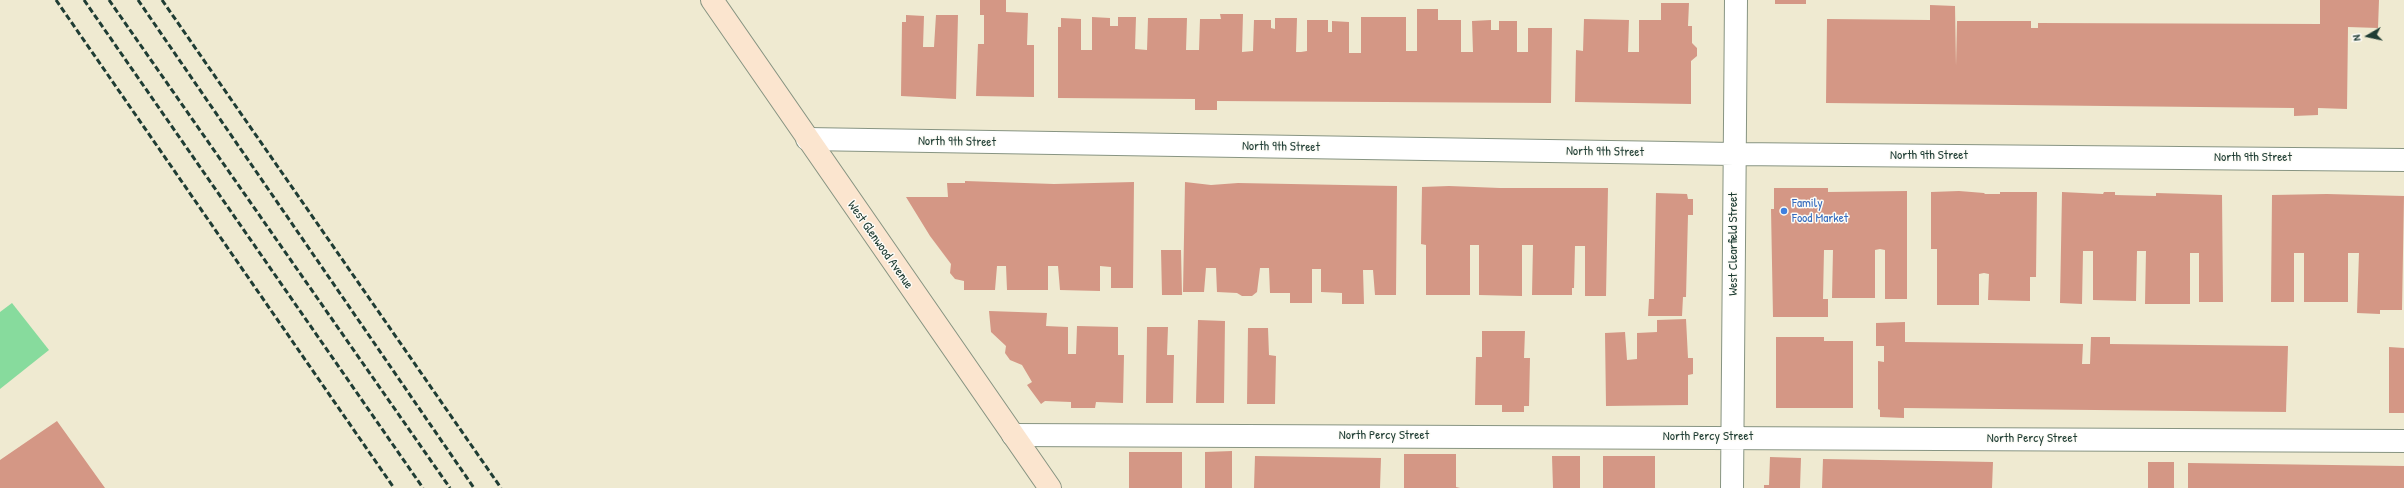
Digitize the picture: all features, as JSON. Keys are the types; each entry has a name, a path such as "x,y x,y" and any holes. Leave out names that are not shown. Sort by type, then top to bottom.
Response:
{"main road":[{"name":"West Glenwood Avenue","path":"712,0 1050,488"}],"street":[{"name":"West Clearfield Street","path":"1732,488 1736,0"},
{"name":"North 9th Street","path":"807,139 1734,154 2404,160"},
{"name":"North Percy Street","path":"1013,435 2404,441"}],"green space":[{"path":"12,303 49,350 0,389 0,312"}],"building":[{"path":"980,0 1006,0 1006,12 1028,13 1027,45 1034,45 1034,97 976,96 978,44 984,44 984,15 980,15"},
{"path":"1775,0 1806,0 1806,4 1775,4"},
{"path":"2320,0 2379,0 2378,28 2348,27 2347,109 2318,108 2318,115 2294,116 2294,108 1826,103 1827,19 1930,20 1930,5 1955,6 1956,66 1957,21 2031,21 2031,28 2038,28 2038,23 2320,24"},
{"path":"1661,3 1689,3 1688,26 1692,26 1692,43 1697,48 1697,56 1691,61 1691,104 1575,102 1576,50 1583,51 1584,19 1629,20 1628,52 1639,52 1639,20 1661,20"},
{"path":"1417,9 1438,9 1438,20 1461,20 1461,52 1473,52 1472,21 1491,20 1491,30 1499,30 1499,21 1517,21 1517,52 1528,52 1528,28 1552,28 1551,103 1217,101 1217,110 1195,110 1195,99 1058,98 1058,27 1061,27 1061,18 1081,19 1081,50 1092,50 1092,17 1110,18 1110,26 1118,26 1118,17 1136,17 1135,49 1147,50 1148,18 1187,18 1186,50 1199,50 1200,19 1221,19 1220,14 1243,14 1242,52 1253,51 1254,20 1271,20 1271,28 1275,29 1275,18 1297,18 1296,52 1307,51 1307,20 1328,20 1328,32 1332,32 1332,21 1349,22 1349,53 1361,53 1361,17 1406,17 1406,51 1417,51"},
{"path":"906,15 924,16 923,47 934,47 936,15 958,15 956,99 901,96 902,22 906,22"},
{"path":"965,181 1054,184 1134,182 1133,288 1111,288 1111,267 1100,266 1100,291 1060,290 1058,266 1048,266 1048,290 1007,290 1006,266 997,266 995,290 964,290 964,281 955,279 950,273 951,264 930,236 906,197 948,197 947,183 965,183"},
{"path":"1185,182 1211,185 1238,183 1397,186 1396,295 1375,295 1373,270 1363,270 1364,304 1342,304 1342,293 1321,292 1321,269 1312,269 1312,303 1290,303 1290,293 1270,293 1269,268 1260,268 1257,292 1252,296 1242,296 1237,293 1217,292 1216,268 1206,268 1204,292 1183,292"},
{"path":"1449,186 1500,188 1608,188 1606,296 1585,296 1585,246 1575,246 1574,288 1572,288 1572,295 1532,295 1533,245 1522,245 1522,296 1479,295 1479,245 1470,245 1470,295 1426,295 1426,245 1421,244 1422,187"},
{"path":"1774,188 1828,188 1828,192 1907,191 1907,299 1885,299 1885,250 1880,249 1875,250 1875,298 1832,298 1833,250 1824,250 1823,299 1828,299 1828,317 1773,317 1771,209 1774,209"},
{"path":"1959,191 1985,194 2000,194 2000,192 2037,192 2036,277 2030,277 2030,301 1988,300 1989,274 1984,273 1979,274 1979,305 1937,305 1937,249 1931,249 1931,192"},
{"path":"2062,192 2103,194 2104,192 2115,192 2115,195 2156,196 2156,193 2222,195 2223,302 2199,302 2199,253 2190,253 2190,304 2145,304 2146,251 2137,251 2136,301 2093,300 2093,251 2083,251 2082,304 2060,303"},
{"path":"1656,193 1687,194 1688,199 1693,199 1693,215 1688,215 1686,297 1683,297 1682,316 1648,316 1649,299 1654,299"},
{"path":"2327,194 2404,196 2402,310 2380,310 2380,314 2357,313 2359,253 2348,253 2348,302 2304,302 2304,253 2294,253 2294,302 2271,302 2272,195"},
{"path":"1161,250 1181,250 1182,295 1162,295"},
{"path":"989,311 1047,313 1046,326 1068,327 1068,354 1076,354 1077,326 1118,327 1118,355 1124,355 1123,403 1096,402 1095,408 1071,408 1071,402 1045,401 1041,404 1027,385 1032,382 1022,365 1010,360 1005,353 1006,346 991,332"},
{"path":"1686,319 1688,358 1693,358 1693,374 1688,375 1688,405 1606,406 1605,333 1625,332 1627,360 1637,359 1637,333 1657,332 1657,320"},
{"path":"1198,320 1225,321 1224,403 1196,403"},
{"path":"1905,322 1905,342 2083,344 2082,364 2090,364 2091,337 2110,337 2110,344 2288,346 2286,412 1904,408 1904,418 1880,417 1880,410 1878,409 1878,361 1884,362 1884,346 1876,346 1876,323"},
{"path":"1147,327 1168,327 1167,355 1174,355 1173,403 1146,403"},
{"path":"1248,328 1268,328 1269,355 1276,356 1275,404 1247,404"},
{"path":"1482,331 1525,331 1524,358 1530,358 1529,406 1524,406 1524,412 1502,412 1502,405 1475,405 1476,357 1482,357"},
{"path":"1776,337 1824,337 1824,341 1853,341 1853,408 1776,408"},
{"path":"2389,347 2404,348 2404,413 2389,413"},
{"path":"57,421 105,488 0,488 0,460"},
{"path":"1232,451 1232,488 1205,488 1205,452"},
{"path":"1129,452 1182,452 1182,488 1129,488"},
{"path":"1404,454 1456,454 1456,487 1460,488 1404,488"},
{"path":"1255,456 1381,458 1380,488 1254,488"},
{"path":"1552,456 1580,456 1580,488 1553,488"},
{"path":"1603,456 1655,456 1655,488 1603,488"},
{"path":"1770,457 1801,458 1800,488 1764,488 1764,485 1769,485"},
{"path":"1823,459 1993,462 1992,488 1822,488"},
{"path":"2148,462 2174,462 2174,488 2148,488"},
{"path":"2188,463 2404,466 2404,488 2188,488"}],"railway":[{"path":"56,0 394,488"},
{"path":"84,0 423,488"},
{"path":"109,0 450,488"},
{"path":"138,0 474,488"},
{"path":"162,0 501,488"}],"place":[{"name":"Family Food Market","path":"1784,211"}]}
